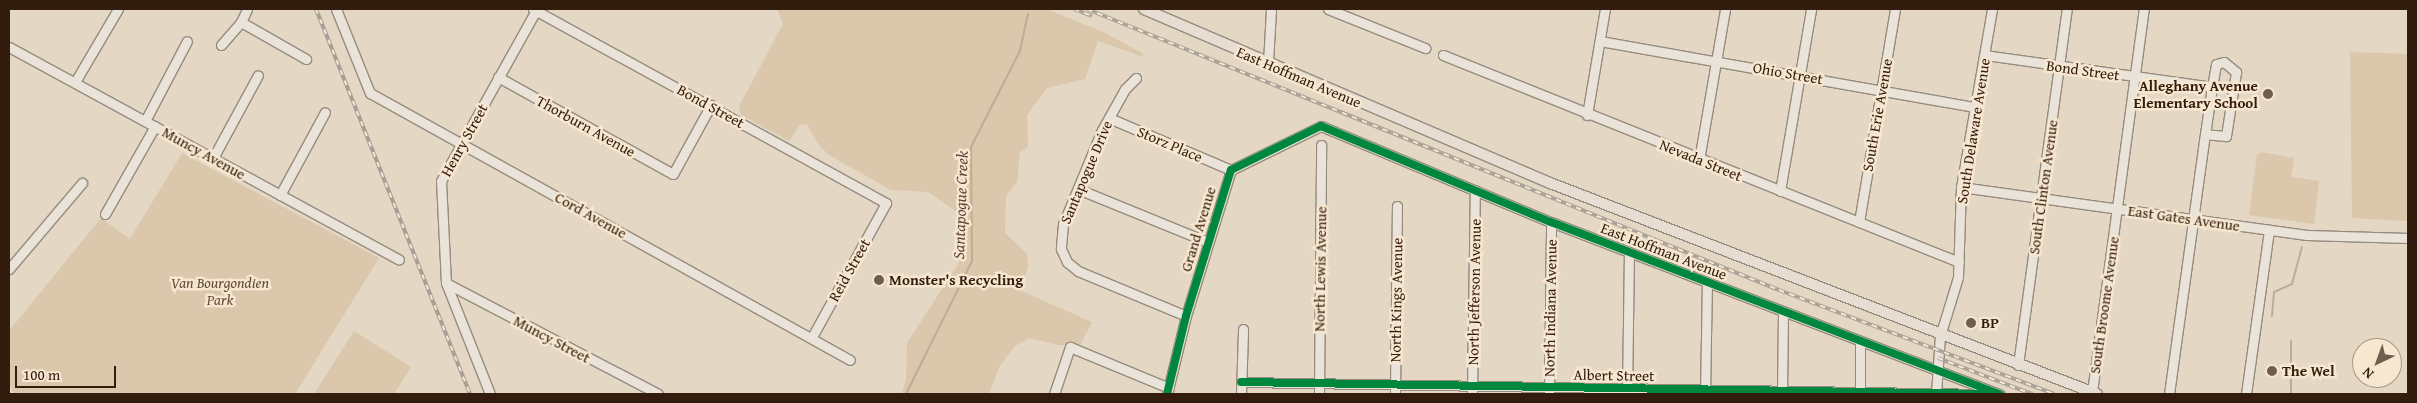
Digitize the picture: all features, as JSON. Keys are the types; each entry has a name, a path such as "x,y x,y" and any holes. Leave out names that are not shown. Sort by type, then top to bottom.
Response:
{"main road":[{"name":"East Hoffman Avenue","path":"1144,9 1550,183 1940,336 2094,393"}],"street":[{"path":"74,82 118,9"},
{"path":"221,45 241,22 247,9"},
{"name":"Cord Avenue","path":"336,9 370,93 850,360"},
{"path":"1268,63 1271,9"},
{"path":"1328,9 1425,48"},
{"path":"1588,115 1605,9"},
{"path":"1699,160 1725,9"},
{"path":"1780,192 1811,9"},
{"name":"South Erie Avenue","path":"1859,222 1895,9"},
{"name":"South Delaware Avenue","path":"1936,394 1940,336 1959,262 1961,187 1992,9"},
{"name":"South Clinton Avenue","path":"2018,365 2067,9"},
{"name":"South Broome Avenue","path":"2094,393 2144,9"},
{"name":"Bond Street","path":"534,10 711,105 886,203"},
{"name":"Henry Street","path":"490,394 446,283 441,181 534,10"},
{"path":"241,22 306,59"},
{"path":"145,121 187,41"},
{"name":"Ohio Street","path":"1600,41 1976,107"},
{"name":"Muncy Avenue","path":"9,46 399,260"},
{"name":"Nevada Street","path":"1443,55 1699,160 1959,262"},
{"name":"Bond Street","path":"1985,55 2212,87"},
{"path":"2169,394 2205,134 2218,62 2233,67 2236,72 2226,136 2205,134"},
{"path":"212,158 258,75"},
{"name":"Thorburn Avenue","path":"498,77 673,174 711,105"},
{"name":"Santapogue Drive","path":"1136,78 1125,89 1109,118 1078,189 1060,237 1067,262 1078,271 1186,316"},
{"path":"280,195 325,112"},
{"name":"Storz Place","path":"1109,118 1231,170"},
{"path":"104,214 155,126"},
{"name":"Grand Avenue","path":"1168,391 1186,316 1231,170 1321,126"},
{"name":"East Hoffman Avenue","path":"1321,126 1551,222 2000,394"},
{"name":"North Lewis Avenue","path":"1318,394 1321,145"},
{"path":"9,269 82,183"},
{"name":"East Gates Avenue","path":"1961,187 2307,235 2408,238"},
{"path":"1078,189 1208,242"},
{"name":"North Jefferson Avenue","path":"1472,390 1475,190"},
{"name":"Reid Street","path":"812,338 886,203"},
{"name":"North Kings Avenue","path":"1395,390 1397,206"},
{"name":"North Indiana Avenue","path":"1549,391 1551,222"},
{"path":"2246,394 2269,230"},
{"path":"1627,392 1629,252"},
{"path":"1705,392 1707,282"},
{"name":"Muncy Street","path":"446,283 658,394"},
{"path":"1782,393 1783,311"},
{"path":"1241,394 1243,329"},
{"path":"1860,341 1860,394"},
{"path":"1054,394 1070,347 1168,391"},
{"name":"Albert Street","path":"1241,382 1319,384 1395,390 1987,394"}],"green space":[{"path":"777,9 1046,9 1101,31 1142,53 1144,57 1098,41 1085,79 1047,88 1027,115 1028,147 1020,152 1017,182 1006,196 1005,233 1027,254 1028,266 1021,291 1092,322 1080,345 1058,345 1029,338 1015,346 999,367 989,394 902,394 906,379 907,343 962,258 967,229 960,214 928,192 891,190 829,155 818,144 807,124 800,125 789,141 741,115 739,106 783,24"},
{"path":"2350,52 2408,54 2408,221 2352,218"},
{"path":"2261,152 2294,158 2291,177 2319,181 2314,224 2249,215 2257,155"},
{"name":"Van Bourgondien Park","path":"182,153 379,258 295,394 14,394 9,383 9,331 101,218 130,239"},
{"path":"354,331 411,367 394,394 314,394"}],"waterway":[{"name":"Santapogue Creek","path":"906,394 972,261 971,147 1020,51 1028,14"},
{"path":"2272,316 2274,292 2292,284 2302,247"},
{"path":"2291,341 2291,394"}],"railway":[{"path":"316,9 470,394"},
{"path":"1074,9 1092,16"},
{"path":"1087,9 1779,290 2054,394"},
{"path":"1938,358 2032,394"}],"cycle path":[{"path":"1167,394 1186,316 1231,170 1321,126 1551,222 2000,394"},
{"path":"1241,382 1987,394"}],"place":[{"name":"Alleghany Avenue Elementary School","path":"2268,94"},
{"name":"Monster's Recycling","path":"879,280"},
{"name":"BP","path":"1971,323"},
{"name":"The Wel","path":"2272,371"}]}
